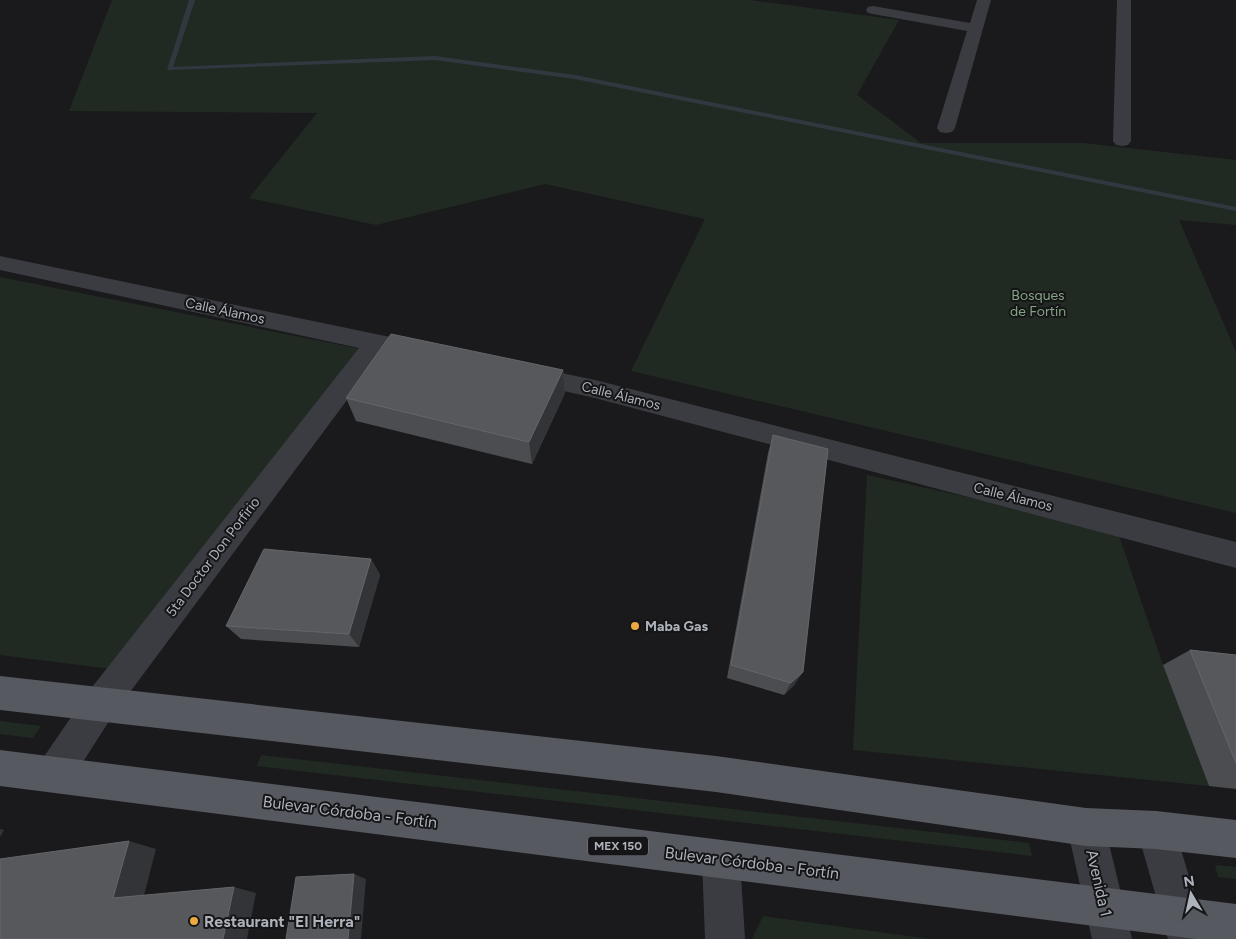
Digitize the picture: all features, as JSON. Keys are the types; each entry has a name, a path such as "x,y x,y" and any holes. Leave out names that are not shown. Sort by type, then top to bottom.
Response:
{"main road":[{"path":"0,693 716,774 1086,827 1156,830 1236,839"},
{"name":"Bulevar Córdoba - Fortín","path":"0,768 722,860 1108,923 1184,929 1236,924"}],"street":[{"path":"946,128 984,0"},
{"path":"1122,141 1124,0"},
{"path":"873,10 976,28"},
{"name":"Calle Álamos","path":"0,262 443,357"},
{"name":"5ta Doctor Don Porfirio","path":"54,774 101,703 376,343"},
{"name":"Calle Álamos","path":"510,371 595,389 1236,555"},
{"name":"Avenida 1","path":"1086,827 1108,923"},
{"path":"1156,830 1184,929"},
{"path":"722,860 726,939"}],"green space":[{"name":"Bosques de Fortín","path":"112,0 750,0 899,20 857,95 921,143 1083,143 1236,160 1236,225 1179,220 1236,352 1236,513 631,371 705,219 545,184 376,225 249,198 317,113 69,111"},
{"path":"0,277 361,349 111,669 0,655"},
{"path":"867,475 1117,530 1163,665 1209,786 853,750"},
{"path":"0,721 41,726 33,738 0,734"},
{"path":"261,755 1029,843 1032,856 257,766"},
{"path":"1215,865 1236,867 1236,879 1218,877"},
{"path":"763,916 930,939 752,939"}],"building":[{"path":"391,334 563,370 529,442 346,398"},
{"path":"773,435 828,449 803,672 791,683 731,665"},
{"path":"264,549 371,559 349,634 226,626"},
{"path":"1190,650 1236,655 1236,763"},
{"path":"129,841 113,898 234,887 223,939 0,939 0,859"},
{"path":"354,874 348,939 286,939 296,877"}],"waterway":[{"path":"192,0 169,69 435,58 575,77 1236,209"}],"place":[{"name":"Maba Gas","path":"635,626"},
{"name":"Restaurant \"El Herra\"","path":"194,921"}]}
